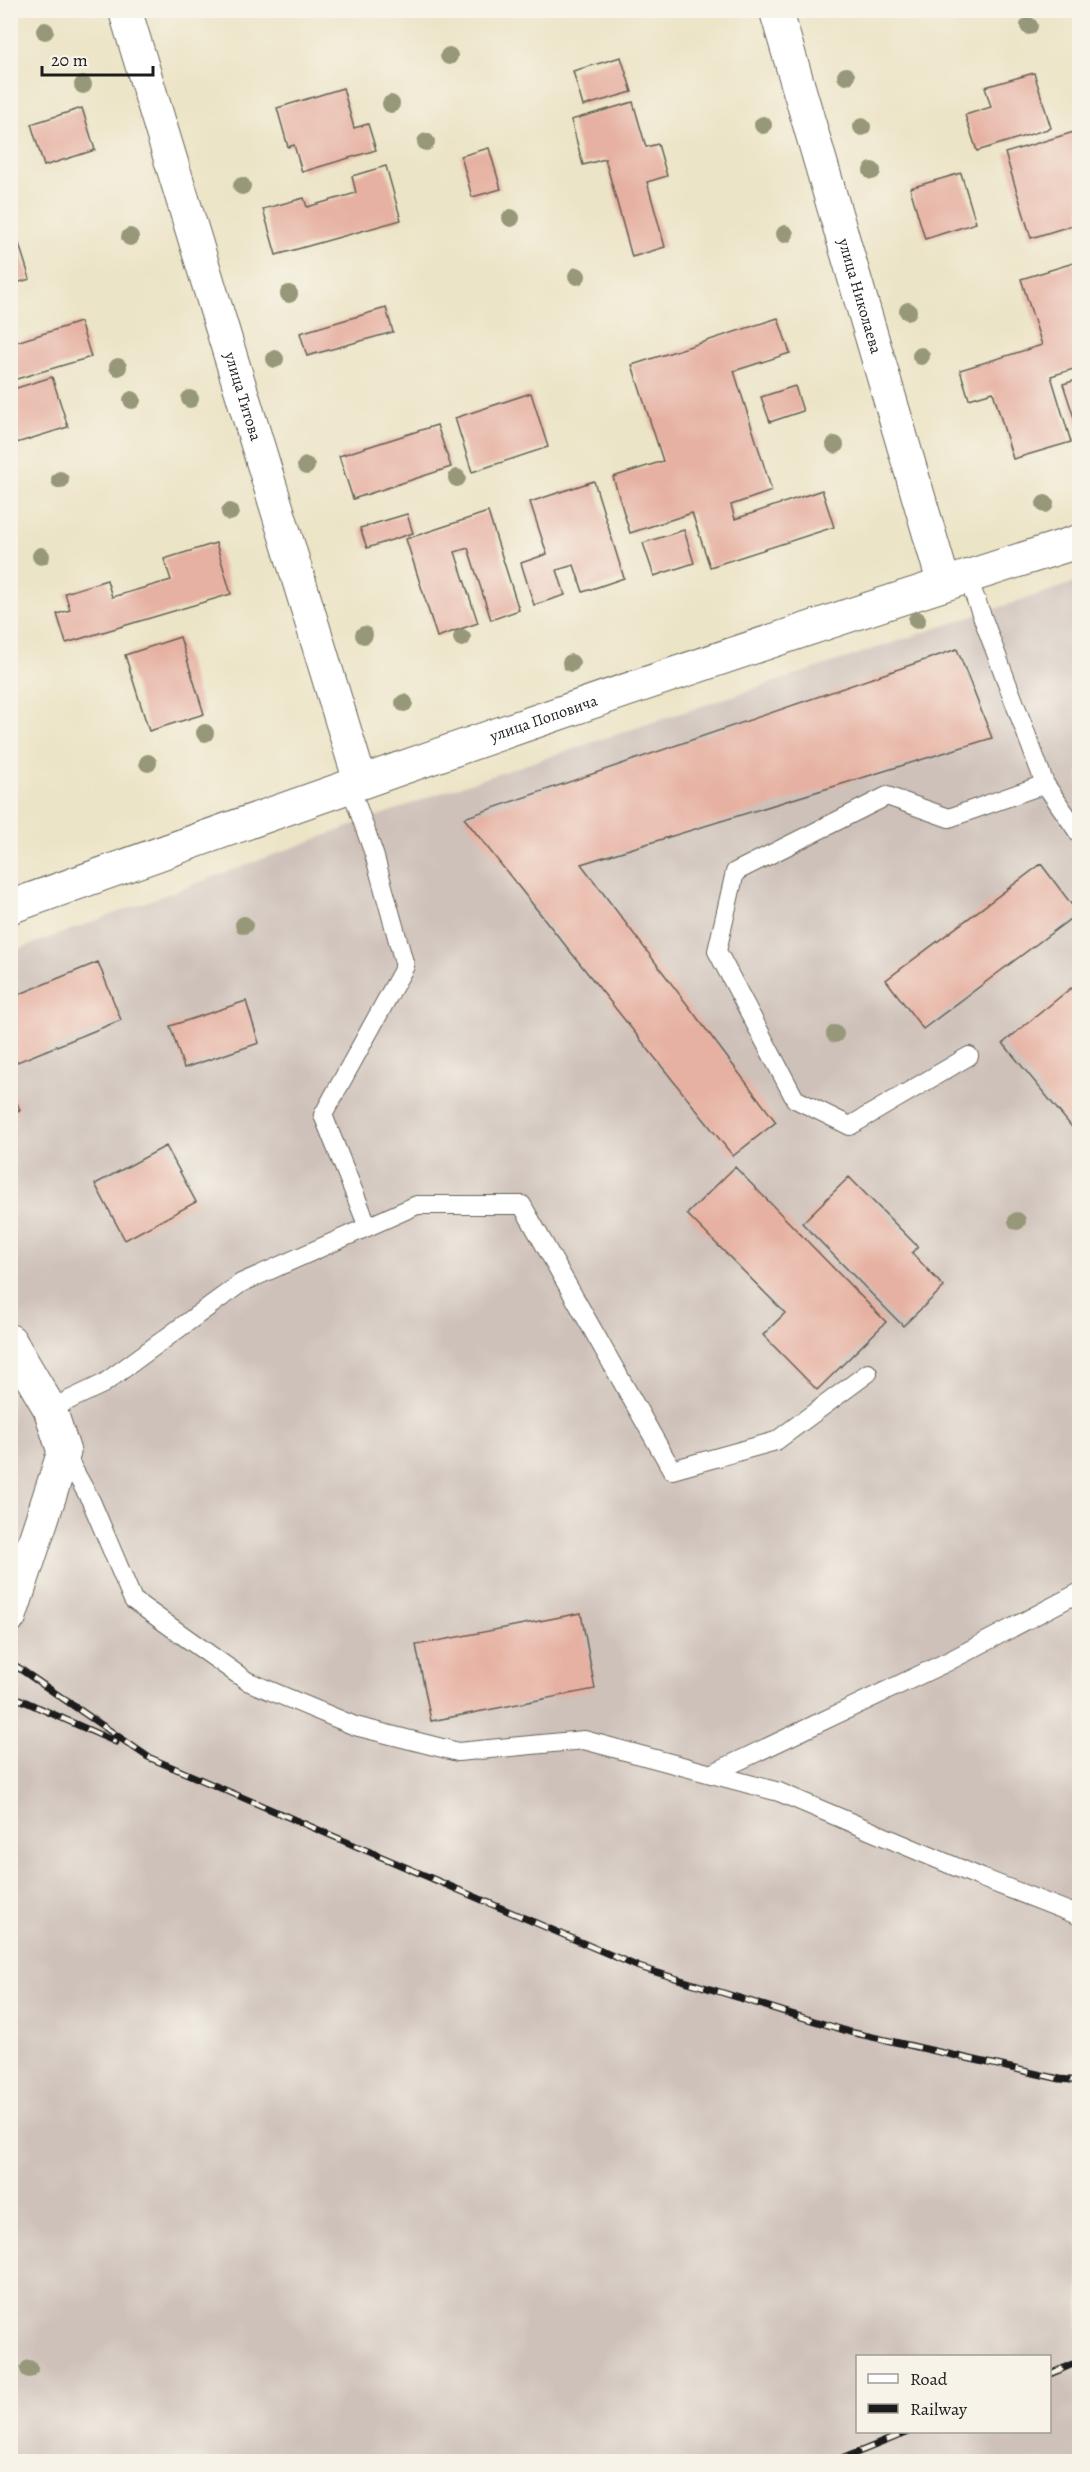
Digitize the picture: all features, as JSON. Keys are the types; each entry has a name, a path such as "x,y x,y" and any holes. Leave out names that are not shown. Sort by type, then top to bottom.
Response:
{"street":[{"name":"улица Титова","path":"125,10 355,784"},
{"name":"улица Николаева","path":"776,10 956,580"},
{"name":"улица Поповича","path":"10,907 355,784 956,580 1080,541"},
{"path":"10,1341 50,1409 64,1452 10,1616"}],"lane":[{"path":"956,580 1045,784 1080,835"},
{"path":"355,784 405,966 323,1115 368,1227"},
{"path":"969,1056 850,1126 795,1098 717,951 735,872 887,796 949,818 1045,784"},
{"path":"50,1409 104,1384 241,1282 417,1205 522,1205 672,1470 776,1441 868,1373"},
{"path":"64,1452 91,1501 134,1600 247,1681 355,1726 458,1752 584,1740 779,1792 982,1878 1080,1916"},
{"path":"711,1774 949,1661 1080,1592"}],"shaded area":[{"path":"1079,581 1079,2461 11,2462 11,952 446,791"}],"building":[{"path":"621,57 632,92 583,106 573,71"},
{"path":"1034,73 1051,128 977,151 965,115 991,107 985,87"},
{"path":"343,88 354,128 368,124 376,150 302,172 294,145 288,147 277,108"},
{"path":"633,102 646,147 658,144 667,176 647,182 665,247 632,257 605,159 583,165 571,120"},
{"path":"82,108 95,150 44,166 31,124"},
{"path":"1074,132 1080,150 1080,223 1031,238 1005,153"},
{"path":"489,148 501,189 472,197 461,156"},
{"path":"386,166 401,220 276,255 263,209 304,198 307,207 356,193 352,176"},
{"path":"961,173 976,223 925,239 910,188"},
{"path":"16,234 30,279 10,285 10,236"},
{"path":"1080,261 1080,367 1051,376 1071,442 1013,459 993,392 969,399 960,370 1042,345 1021,279"},
{"path":"386,308 393,332 307,356 300,333"},
{"path":"778,318 790,353 734,371 772,491 731,505 735,519 822,490 834,527 710,567 692,513 630,533 613,477 663,461 632,365"},
{"path":"80,322 91,357 10,381 10,344"},
{"path":"52,377 68,427 10,445 10,390"},
{"path":"1080,379 1080,433 1079,433 1063,384"},
{"path":"795,386 803,411 770,422 761,397"},
{"path":"531,393 548,447 472,472 455,418"},
{"path":"437,425 451,467 353,499 339,456"},
{"path":"594,481 624,578 583,592 574,565 557,570 565,595 534,605 521,563 547,554 530,502"},
{"path":"488,512 519,610 491,620 468,548 455,552 478,623 437,637 406,539"},
{"path":"407,514 413,533 367,548 360,528"},
{"path":"684,530 694,563 654,576 643,543"},
{"path":"216,543 231,594 66,643 57,614 70,610 65,593 107,580 112,597 171,580 164,559"},
{"path":"180,637 204,714 149,731 125,655"},
{"path":"957,649 992,738 581,864 776,1122 733,1156 464,818"},
{"path":"1041,864 1078,913 923,1029 886,980"},
{"path":"98,962 121,1020 10,1065 10,998"},
{"path":"1071,988 1080,998 1080,1137 1003,1043"},
{"path":"246,1001 259,1043 184,1068 170,1026"},
{"path":"10,1085 20,1110 10,1114"},
{"path":"166,1146 196,1202 125,1240 95,1184"},
{"path":"735,1167 886,1322 817,1390 763,1335 785,1313 687,1214"},
{"path":"849,1177 918,1247 912,1253 944,1287 903,1326 802,1223"},
{"path":"581,1613 595,1689 431,1721 416,1645"}],"railway":[{"path":"10,1662 148,1757 639,1967 850,2032 1060,2079 1080,2081"},
{"path":"10,1695 116,1742"},
{"path":"1051,2374 1080,2361"},
{"path":"834,2462 906,2433"}]}
